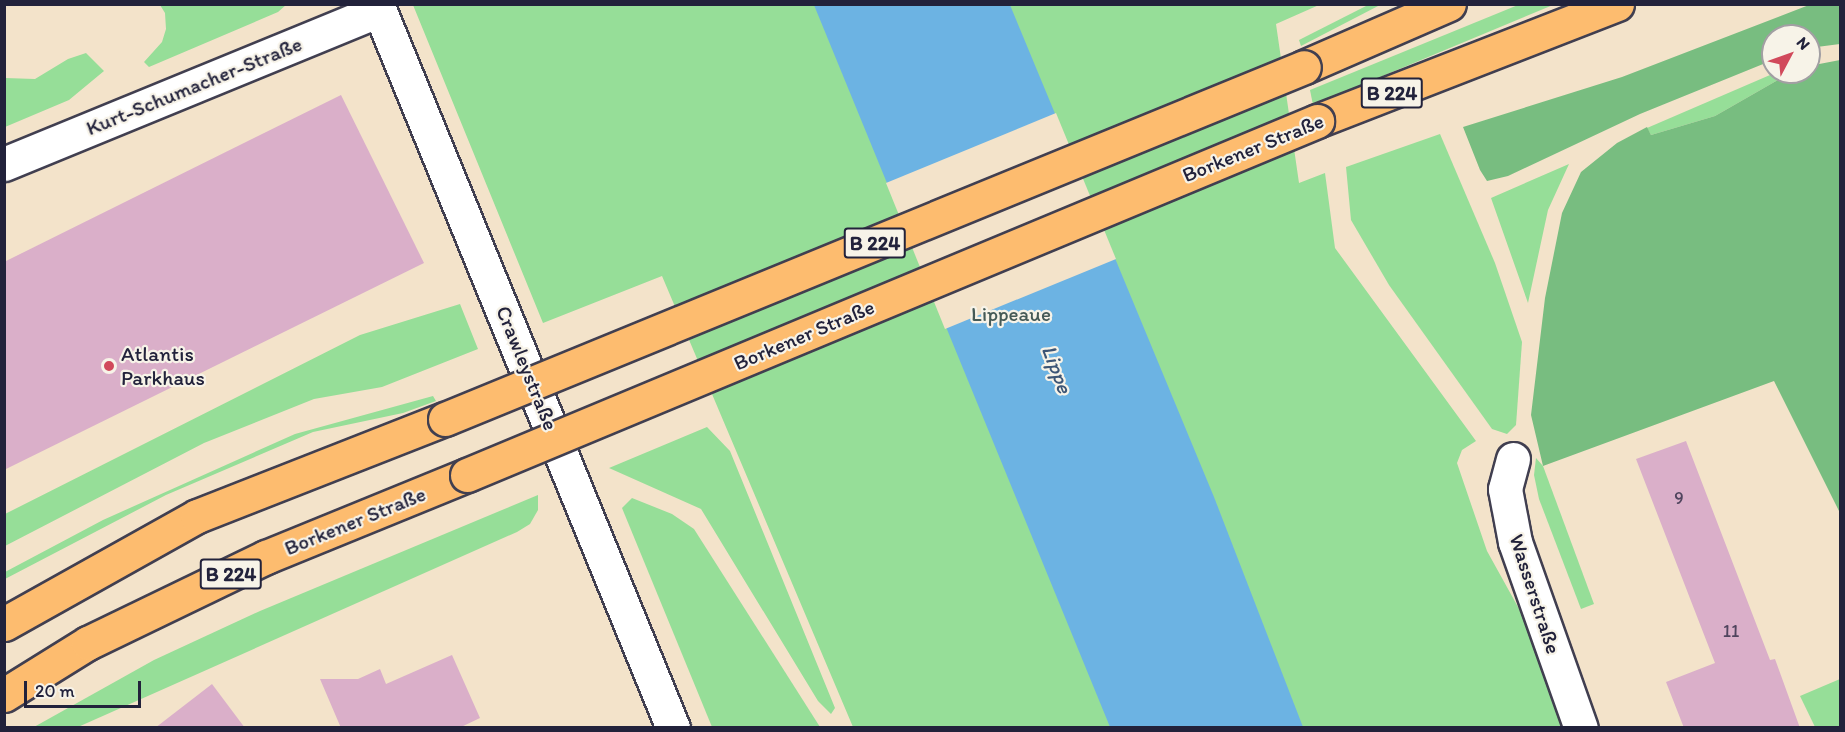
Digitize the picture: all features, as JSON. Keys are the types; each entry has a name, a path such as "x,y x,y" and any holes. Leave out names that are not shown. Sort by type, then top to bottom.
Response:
{"main road":[{"name":"B 224","path":"4,624 197,516 445,418 1304,67 1449,4"},
{"name":"Borkener Straße","path":"4,695 87,643 266,557 1317,121 1617,4"}],"street":[{"name":"Kurt-Schumacher-Straße","path":"4,164 378,7"},
{"name":"Crawleystraße","path":"378,7 673,728"},
{"name":"Wasserstraße","path":"1513,459 1505,489 1515,542 1581,728"}],"green space":[{"path":"160,5 286,5 278,12 149,67 144,62 162,42 166,29 165,13"},
{"name":"Lippeaue","path":"413,5 1319,5 1276,24 1299,183 1325,173 1335,248 1476,441 1462,450 1457,463 1487,551 1523,616 1564,727 853,727 662,276 543,323"},
{"path":"1368,5 1380,5 1301,46 1299,40"},
{"path":"1518,5 1553,5 1313,105 1310,90"},
{"path":"1809,5 1840,5 1840,44 1821,46 1821,24 1761,24 1761,65 1640,114 1508,176 1487,181 1480,170 1463,127 1622,77"},
{"path":"86,53 104,71 69,100 5,127 5,78 35,79 68,59"},
{"path":"1840,60 1840,513 1774,381 1543,466 1531,415 1545,298 1562,213 1581,172 1617,143 1647,127 1651,135 1715,116 1771,84 1821,84 1821,64"},
{"path":"1761,79 1761,84 1771,84 1715,116 1651,135 1647,128"},
{"path":"1440,134 1495,263 1522,342 1516,425 1507,434 1492,429 1389,285 1351,220 1346,167"},
{"path":"1569,164 1548,210 1528,303 1491,198"},
{"path":"460,304 478,349 382,387 314,399 204,443 5,546 5,514 360,335"},
{"path":"433,396 436,401 403,413 313,432 166,495 5,579 5,572 103,520 295,434"},
{"path":"707,427 730,451 835,708 831,714 818,701 701,509 609,468"},
{"path":"1536,458 1543,466 1594,604 1581,609 1539,499 1534,475"},
{"path":"538,495 538,510 530,524 517,532 78,727 34,727 154,660 260,611"},
{"path":"632,498 672,514 694,529 820,727 712,727 622,508"},
{"path":"1840,679 1840,727 1815,727 1800,696"}],"water":[{"name":"Lippe","path":"814,5 1010,5 1214,497 1303,727 1110,727"}],"pier":[{"path":"1056,113 1116,259 945,329 886,183"}],"building":[{"name":"Atlantis Parkhaus","path":"341,95 424,263 4,470 4,262"},
{"path":"1686,441 1770,660 1775,659 1800,728 1684,728 1666,682 1715,663 1636,459"},
{"path":"452,655 480,718 459,728 341,728 320,679 358,679 380,669 386,684"},
{"path":"212,684 245,728 155,728"}],"place":[{"name":"Atlantis Parkhaus","path":"109,366"}]}
